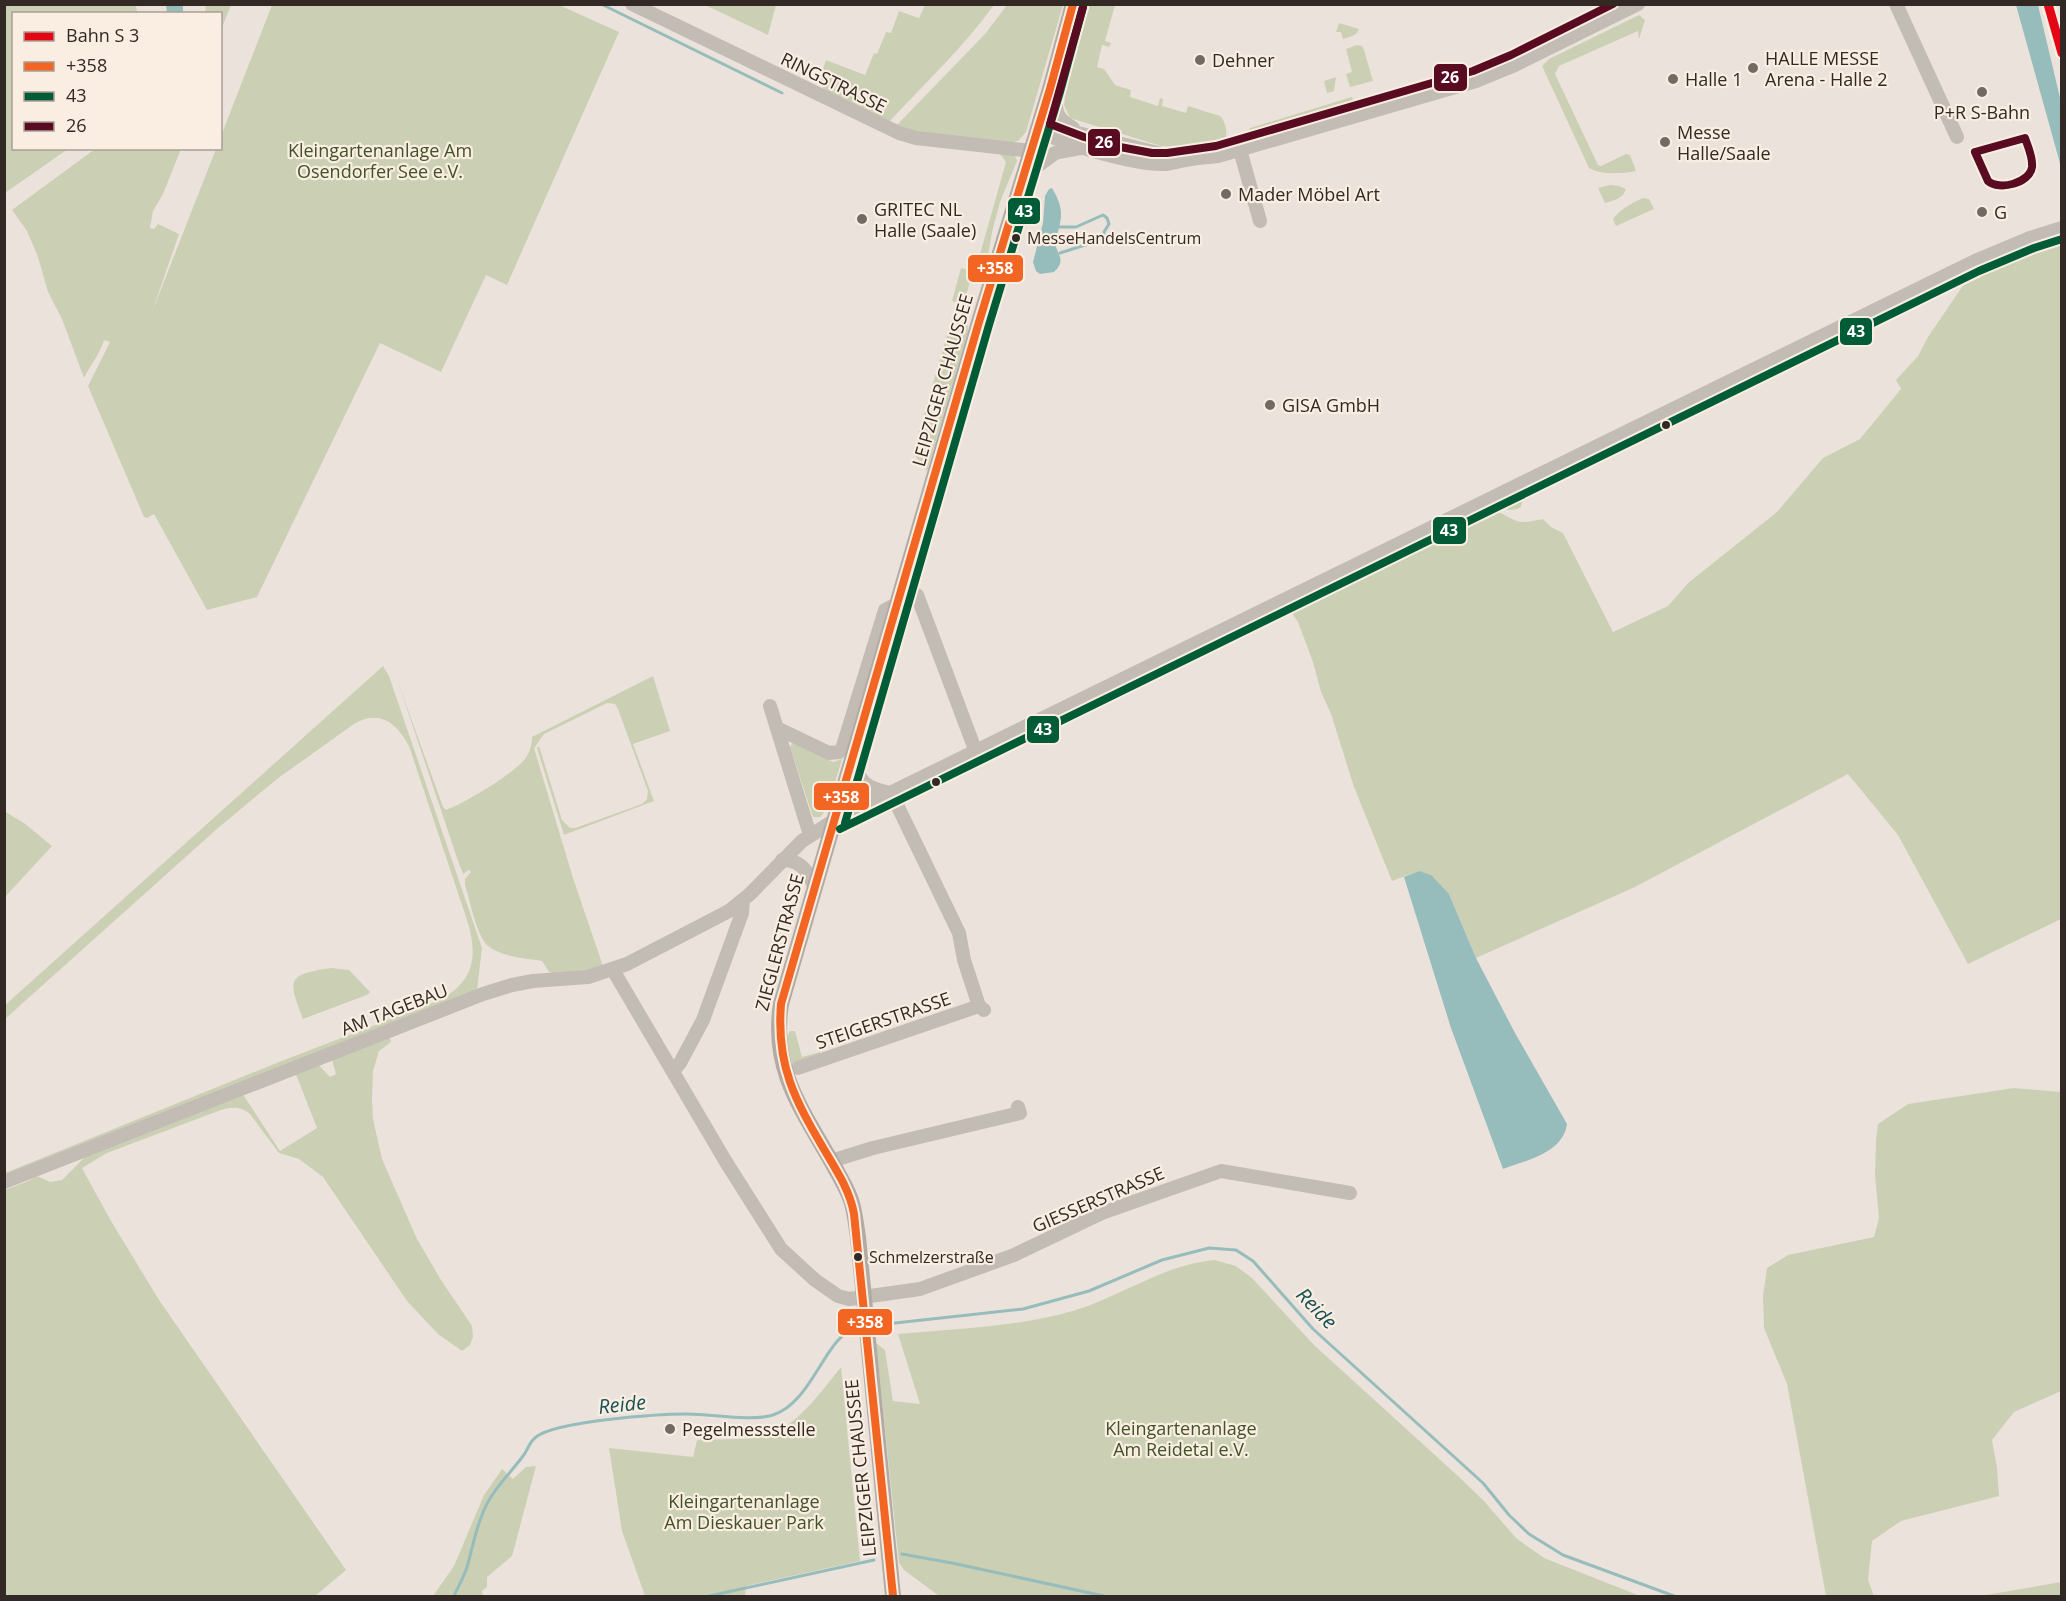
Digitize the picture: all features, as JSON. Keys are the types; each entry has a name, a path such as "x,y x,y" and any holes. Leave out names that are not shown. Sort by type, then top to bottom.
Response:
{"main road":[{"name":"LEIPZIGER CHAUSSEE","path":"906,572 979,322 1025,175 1073,4"},
{"name":"ZIEGLERSTRASSE","path":"866,1327 854,1211 845,1185 789,1082 781,1059 778,1020 814,885 835,820 848,753 906,572"},
{"name":"LEIPZIGER CHAUSSEE","path":"866,1327 893,1596"}],"street":[{"name":"RINGSTRASSE","path":"632,4 899,133 916,138 1032,151"},
{"path":"1038,130 1049,137 1129,160 1172,164 1182,160 1218,156 1476,81 1523,61 1638,4"},
{"path":"1896,4 1958,137"},
{"path":"1050,89 1056,99 1055,107 1058,117 1082,134"},
{"path":"1038,130 1054,127 1182,160"},
{"path":"1025,175 1055,153 1086,148"},
{"path":"1240,150 1260,221"},
{"name":"AM TAGEBAU","path":"4,1182 483,994 512,985 588,977 613,970 729,911 810,835 835,820 1974,261 2030,237 2061,228"},
{"path":"917,595 976,752"},
{"path":"770,706 810,835"},
{"path":"777,728 829,753 848,753 857,774 865,783 871,788 892,793"},
{"name":"STEIGERSTRASSE","path":"798,1068 982,1008 964,960 959,933 892,793"},
{"path":"782,860 798,862 805,867 814,885"},
{"path":"673,1071 680,1063 704,1020 742,913 743,900"},
{"path":"613,970 781,1249 815,1280 838,1296 849,1299 863,1297"},
{"path":"831,1161 873,1148 1020,1113 1018,1107"},
{"name":"GIESSERSTRASSE","path":"863,1297 920,1289 1014,1255 1102,1214 1221,1170 1350,1193"}],"green space":[{"path":"5,4 136,5 137,12 12,12 12,150 67,150 5,193"},
{"path":"776,4 768,35 705,5"},
{"path":"206,5 231,5 222,28 222,12 205,12"},
{"name":"Kleingartenanlage Am Osendorfer See e.V.","path":"272,5 559,5 619,32 507,285 486,275 441,372 380,343 257,597 207,610 154,514 147,518 144,517 88,386 110,342 104,340 84,378 62,319 48,292 38,257 27,231 12,210 94,150 181,150 163,194 153,211 150,228 154,229 158,224 179,234 152,312 216,150 222,150 222,133"},
{"path":"925,5 994,5 956,51 888,123 827,94 819,81 826,60 865,75 886,32 891,33 899,11 919,18"},
{"path":"1007,5 1063,5 1026,132 1018,141 1007,143 929,135 895,127 985,34"},
{"path":"1087,5 1115,5 1105,41 1111,43 1109,47 1102,45 1097,67 1104,69 1115,85 1131,90 1130,97 1158,106 1160,98 1163,99 1162,106 1186,113 1188,106 1220,116 1226,128 1225,142 1194,148 1161,146 1070,118 1064,105 1065,96"},
{"path":"1639,15 1645,20 1639,39 1638,31 1559,66 1555,74 1598,165 1601,166 1626,154 1630,155 1636,171 1599,172 1589,168 1542,66 1549,59"},
{"path":"1339,23 1359,29 1355,35 1343,39 1341,32 1336,32"},
{"path":"1357,45 1362,46 1364,50 1373,81 1350,87 1346,74 1352,72 1346,49"},
{"path":"1336,77 1334,91 1327,93 1324,81"},
{"path":"1352,97 1353,100 1358,99 1359,101 1247,135 1250,128"},
{"path":"997,150 1015,156 1017,161 1000,202 986,268 979,273 973,272 966,295 973,298 967,319 968,331 927,471 913,453 951,321 960,317 964,305 952,301 961,268 975,272 1006,162"},
{"path":"1610,185 1626,189 1620,197 1605,203 1598,188"},
{"path":"1643,198 1649,199 1654,209 1616,226 1613,219 1616,215"},
{"path":"2061,238 2061,919 1968,964 1898,835 1848,774 1635,887 1476,958 1449,894 1419,871 1392,881 1354,787 1298,622 1290,610 1293,602 1484,507 1520,522 1543,519 1551,527 1563,533 1613,632 1668,606 1688,583 1777,512 1823,458 1860,439 1901,389 1896,380 1918,356 1928,337 1964,284 1962,282 1919,299 1917,294 2020,246 2023,250"},
{"path":"1510,496 1522,501 1521,507 1510,510 1500,506 1499,502 1506,498 1509,505 1514,503"},
{"path":"383,666 389,676 482,948 477,990 5,1178 5,1173 279,1062 440,1000 452,993 467,976 473,956 467,920 409,746 393,725 379,718 371,718 354,724 277,779 218,828 5,1019 4,1006"},
{"path":"653,676 670,731 633,744 654,801 564,835 537,748 539,746 562,820 570,828 642,804 647,799 648,791 615,704 607,703 544,734 534,748 573,878 604,969 557,975 549,972 542,961 494,950 484,941 477,926 465,885 465,879 471,872 469,870 463,874 458,861 398,682 446,810 488,788 510,773 525,759 532,737"},
{"path":"793,742 833,762 842,759 827,809 820,817 813,817 790,747"},
{"path":"4,811 24,823 52,846 5,897"},
{"path":"331,968 349,970 370,992 303,1019 293,987 294,981 306,973"},
{"path":"790,1031 795,1031 802,1057 820,1052 821,1056 792,1064 787,1043"},
{"path":"389,1035 391,1042 379,1051 373,1071 373,1119 382,1159 417,1239 472,1326 473,1337 470,1345 462,1351 438,1334 407,1301 323,1177 299,1159 279,1153 250,1114 239,1108 221,1110 107,1153 82,1168 159,1300 346,1570 315,1596 5,1596 5,1190 37,1176 50,1182 62,1180 86,1156 242,1093 280,1151 317,1128 295,1072 317,1063 330,1077 336,1074 332,1060"},
{"path":"2014,1088 2061,1092 2061,1391 2014,1412 1992,1440 1999,1496 1901,1521 1872,1541 1868,1580 1874,1596 1826,1596 1787,1384 1764,1328 1763,1296 1767,1268 1788,1255 1874,1237 1879,1218 1875,1175 1878,1124 1908,1104"},
{"name":"Kleingartenanlage Am Reidetal e.V.","path":"1215,1260 1236,1266 1252,1278 1314,1345 1458,1476 1484,1501 1516,1538 1544,1558 1640,1596 939,1596 904,1570 899,1563 876,1343 885,1350 893,1401 920,1404 898,1334 993,1326 1062,1314 1101,1301 1165,1272"},
{"name":"Kleingartenanlage Am Dieskauer Park","path":"841,1367 860,1561 746,1586 745,1596 645,1596 622,1531 609,1448 693,1457 697,1440 767,1436 779,1431 799,1416"},
{"path":"536,1466 512,1556 487,1577 487,1587 482,1591 483,1596 433,1596 454,1566 484,1495 502,1469 513,1479 526,1467"},
{"path":"2061,1582 2061,1596 1980,1596"}],"water":[{"path":"166,5 183,5 183,12 167,12"},
{"path":"2016,5 2038,5 2061,102 2061,167"},
{"path":"1052,188 1061,209 1055,243 1061,261 1054,272 1040,274 1036,271 1033,262 1043,223 1045,196"},
{"path":"1419,871 1431,875 1449,894 1476,958 1515,1033 1567,1124 1559,1142 1551,1149 1503,1169 1451,1028 1404,877"}],"waterway":[{"path":"601,4 782,93"},
{"path":"1060,227 1076,227 1103,215 1109,224 1104,232 1104,239 1060,253"},
{"name":"Reide","path":"877,1325 1023,1309 1089,1291 1162,1260 1209,1248 1236,1250 1253,1261 1313,1329 1483,1483 1509,1515 1529,1534 1563,1555 1674,1596"},
{"name":"Reide","path":"454,1596 466,1571 485,1507 536,1437 547,1431 564,1427 632,1417 687,1414 753,1418 773,1415 787,1408 798,1397 836,1343 856,1328"},
{"path":"902,1554 1104,1596"},
{"path":"709,1596 874,1560"}],"transit line":[{"name":"+358","path":"893,1596 854,1214 843,1181 805,1115 790,1082 782,1046 781,1004 1073,4"},
{"name":"26","path":"1083,7 1050,124 1120,147 1152,153 1167,153 1216,146 1473,71 1511,55 1613,4"},
{"path":"2048,4 2062,53"},
{"name":"43","path":"845,823 1083,7"},
{"name":"26","path":"2025,138 2032,160 2030,173 2013,184 1999,185 1988,181 1975,152 2025,138"},
{"name":"43","path":"840,829 1979,271 2062,239"}],"place":[{"name":"Dehner","path":"1200,60"},
{"name":"HALLE MESSE Arena - Halle 2","path":"1753,68"},
{"name":"Halle 1","path":"1673,79"},
{"name":"P+R S-Bahn","path":"1982,92"},
{"name":"Messe Halle/Saale","path":"1665,142"},
{"name":"Mader Möbel Art","path":"1226,194"},
{"name":"G","path":"1982,212"},
{"name":"GRITEC NL Halle (Saale)","path":"862,219"},
{"name":"MesseHandelsCentrum","path":"1016,238"},
{"name":"GISA GmbH","path":"1270,405"},
{"name":"Schmelzerstraße","path":"858,1257"},
{"name":"Pegelmessstelle","path":"670,1429"}]}
